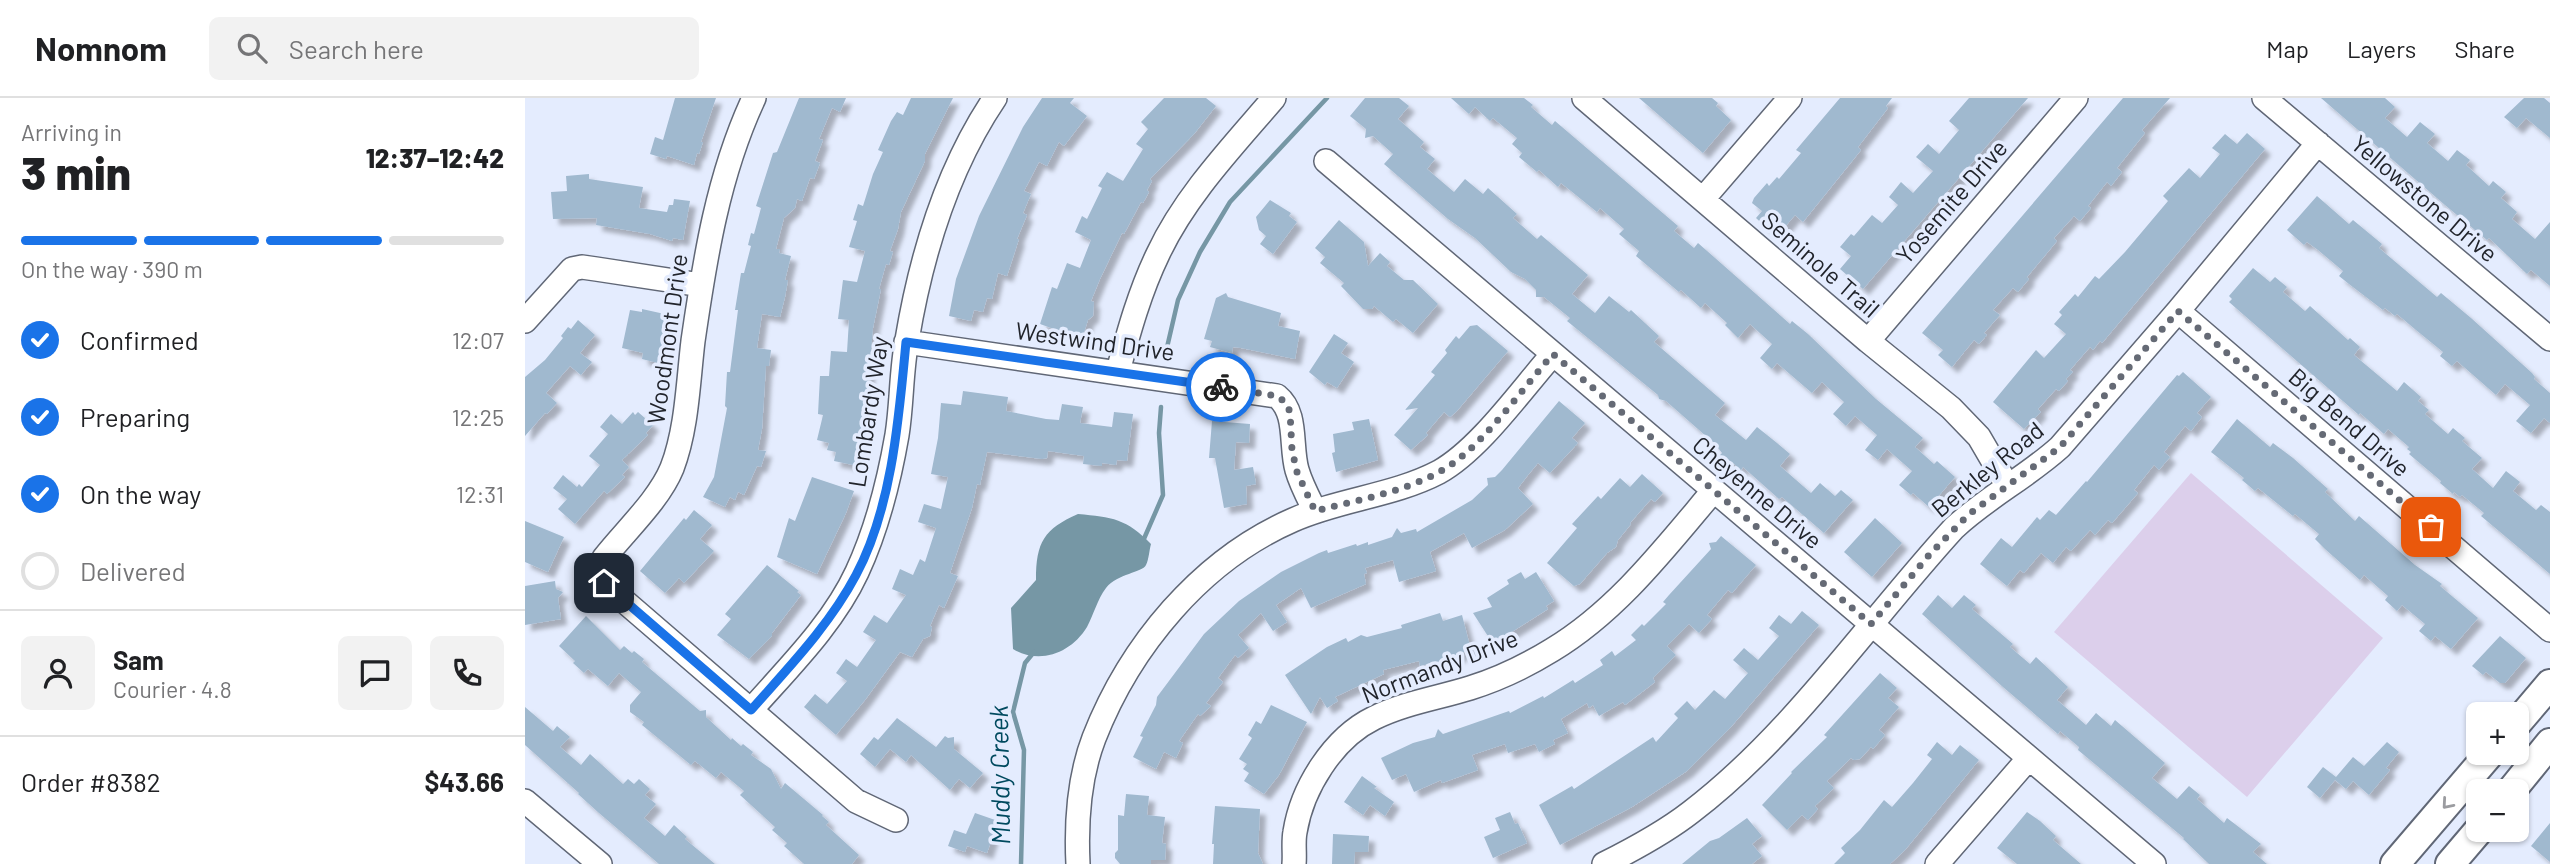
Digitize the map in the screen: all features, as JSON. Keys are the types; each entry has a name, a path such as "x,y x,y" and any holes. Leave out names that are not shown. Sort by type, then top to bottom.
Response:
{"main road":[{"path":"2529,709 2550,684"},
{"path":"2521,779 2550,743"},
{"path":"2395,864 2480,765"},
{"path":"2450,864 2469,842"}],"street":[{"name":"Woodmont Drive","path":"751,710 604,583 600,570 604,558 657,493 672,467 682,431 701,285 720,190 735,141 754,98"},
{"name":"Lombardy Way","path":"751,710 816,635 856,574 874,531 897,434 906,342 920,276 936,223 966,148 995,98"},
{"name":"Seminole Trail","path":"1584,98 1868,341 1959,415 1979,437 2007,485"},
{"path":"1703,199 1790,98"},
{"name":"Yosemite Drive","path":"1868,341 2076,98"},
{"name":"Yellowstone Drive","path":"2265,98 2550,339"},
{"path":"1118,371 1142,293 1158,253 1191,199 1266,101"},
{"name":"Berkley Road","path":"1604,864 1657,836 1722,788 1752,760 1954,528 2060,447 2318,143"},
{"name":"Cheyenne Drive","path":"1326,161 2154,864"},
{"path":"525,321 572,269 582,267 701,285"},
{"name":"Big Bend Drive","path":"2178,311 2550,630"},
{"name":"Westwind Drive","path":"906,342 1277,396 1286,403 1290,412 1295,461 1304,490 1315,511"},
{"path":"1078,864 1076,833 1086,765 1094,738 1136,656 1155,629 1198,583 1272,531 1315,511 1385,493 1440,471 1460,457 1486,431 1553,354"},
{"name":"Normandy Drive","path":"1294,864 1295,833 1301,806 1314,777 1352,732 1372,718 1497,678 1554,649 1589,624 1625,592 1655,561 1714,490"},
{"path":"751,710 856,801 896,820"},
{"path":"1937,864 2029,758"},
{"path":"525,801 600,864"}],"shaded area":[{"path":"2191,473 2383,638 2247,797 2054,632"}],"water":[{"path":"1078,514 1110,518 1134,529 1151,544 1147,563 1144,568 1117,579 1106,588 1087,627 1064,650 1044,656 1023,654 1013,649 1011,608 1036,580 1038,556 1044,538 1057,525"}],"building":[{"path":"675,98 716,98 694,165 667,156 666,159 650,154 655,137 663,140"},
{"path":"799,98 846,98 840,112 832,108 819,139 823,140 815,161 820,163 814,179 810,178 802,201 797,199 795,208 784,218 776,249 780,249 779,253 791,256 785,280 788,280 785,297 780,317 762,314 757,348 771,350 769,366 766,366 758,450 766,451 761,467 757,466 744,495 738,492 735,500 730,497 725,507 703,497 714,477 727,408 727,372 730,372 741,273 744,273 751,246 748,245 751,233 754,234 761,208 756,206 773,153 777,152"},
{"path":"911,98 953,98 925,154 925,161 901,212 890,251 893,252 889,265 886,264 879,289 865,396 863,432 866,432 858,466 834,461 836,452 827,450 829,443 817,440 823,415 818,414 820,376 829,376 831,351 847,352 849,320 838,319 843,280 857,282 865,251 849,247 857,221 853,220 858,204 863,206 883,152 878,150 891,121 897,112 903,115"},
{"path":"1042,98 1074,98 1070,103 1087,116 1064,146 1059,142 1047,166 1039,162 1024,191 1031,194 1023,213 1027,215 1007,276 998,273 992,299 987,298 983,312 974,310 971,321 949,316 956,279 979,216 1023,127"},
{"path":"1164,98 1206,98 1216,106 1194,134 1150,179 1152,181 1147,190 1149,192 1124,234 1122,233 1100,279 1091,301 1094,302 1093,316 1088,320 1082,339 1040,324 1052,287 1057,289 1067,263 1080,268 1091,240 1075,232 1082,216 1087,219 1102,188 1098,186 1107,172 1123,181 1143,149 1136,144 1148,129 1141,122"},
{"path":"1365,98 1399,98 1409,106 1398,119 1424,142 1420,147 1435,159 1427,169 1454,192 1465,179 1483,194 1488,188 1517,214 1513,218 1537,239 1541,235 1588,275 1572,294 1595,313 1609,296 1629,312 1631,310 1659,336 1654,342 1725,403 1715,415 1746,440 1757,427 1777,443 1790,454 1780,466 1811,493 1820,483 1835,496 1841,490 1853,500 1824,533 1743,467 1741,470 1732,462 1730,464 1720,455 1722,453 1715,444 1666,401 1659,399 1658,395 1567,321 1570,318 1544,297 1536,297 1536,290 1525,279 1511,272 1475,238 1448,219 1384,164 1393,154 1373,136 1365,138 1366,129 1350,116"},
{"path":"1451,98 1524,98 1552,125 1555,121 1678,226 1674,231 1694,248 1698,243 1790,324 1792,321 1808,334 1876,399 1923,438 1915,447 1934,464 1937,461 1955,477 1929,507 1913,493 1911,495 1899,485 1912,471 1887,449 1878,460 1865,450 1877,435 1855,416 1846,426 1833,414 1844,402 1822,382 1812,393 1777,363 1772,369 1760,358 1772,344 1750,324 1738,338 1725,325 1727,323 1705,303 1701,308 1636,256 1639,251 1619,234 1624,229 1600,208 1597,212 1561,183 1558,187 1519,157 1522,153 1512,144 1517,138 1493,118 1490,121 1475,107 1469,114"},
{"path":"1639,98 1712,98 1718,103 1716,106 1731,120 1703,153"},
{"path":"1840,98 1892,98 1886,106 1888,108 1858,147 1861,150 1803,222 1795,215 1784,228 1777,223 1770,231 1756,218 1762,211 1752,203 1754,198 1767,183 1769,186 1777,177 1779,179 1801,153 1796,150"},
{"path":"1969,98 2028,98 1863,289 1840,269 1851,256 1840,247 1851,234 1854,236 1872,215 1882,223 1898,205 1889,197 1901,182 1913,193 1933,171 1916,157 1928,144 1939,154 1959,130 1949,121"},
{"path":"2123,98 2170,98 2142,130 2145,133 2117,168 2122,172 2111,186 2107,182 2080,221 2074,216 2054,238 2057,241 2018,292 2013,288 1993,310 2000,315 1984,333 1987,335 1979,344 1974,340 1952,367 1938,355 1943,350 1922,333"},
{"path":"2321,98 2385,98 2395,107 2385,118 2407,137 2420,122 2435,134 2427,143 2448,161 2457,150 2470,160 2466,165 2489,186 2493,181 2506,192 2501,198 2517,212 2512,219 2535,239 2550,222 2550,286 2531,270 2527,274 2489,238 2487,240 2445,205"},
{"path":"2524,98 2544,98 2550,103 2550,138 2526,118 2517,128 2504,117"},
{"path":"2247,133 2265,149 2102,343 2100,341 2093,350 2090,347 2070,370 2073,372 2066,379 2068,381 2059,391 2056,389 2038,409 2041,412 2024,429 1993,402 2036,350 2044,358 2066,334 2054,324 2062,315 2059,312 2075,294 2078,297 2095,276 2099,279 2125,252 2168,201 2163,196 2189,168 2200,178 2220,154 2212,148 2225,134 2237,144"},
{"path":"589,174 589,179 643,187 639,208 667,212 674,199 690,201 683,240 673,238 672,241 650,234 596,225 597,218 553,219 551,192 567,191 566,176"},
{"path":"2317,196 2349,224 2353,220 2382,244 2379,248 2437,297 2441,293 2532,373 2534,379 2550,393 2550,423 2544,418 2531,433 2516,421 2530,405 2505,384 2496,395 2457,361 2452,366 2440,356 2443,352 2397,314 2395,316 2385,308 2383,310 2339,276 2343,271 2318,250 2307,242 2304,245 2287,230"},
{"path":"1270,200 1291,213 1289,216 1297,222 1273,254 1260,244 1266,236 1259,230 1256,217"},
{"path":"1339,220 1364,242 1368,266 1380,253 1390,262 1387,266 1404,280 1413,280 1438,304 1413,333 1396,319 1393,322 1374,306 1372,309 1363,309 1341,286 1344,283 1320,263 1325,257 1315,248"},
{"path":"2253,268 2270,282 2275,277 2287,287 2283,292 2305,311 2310,306 2348,340 2350,338 2360,347 2354,355 2397,391 2404,382 2421,397 2418,401 2429,410 2425,414 2448,434 2453,428 2465,438 2462,441 2482,458 2472,469 2493,488 2506,471 2520,482 2513,491 2536,510 2541,505 2550,512 2550,574 2481,516 2484,513 2462,495 2460,497 2454,492 2453,494 2440,483 2441,481 2409,454 2409,447 2388,429 2384,434 2360,413 2359,415 2229,302 2232,299 2229,296"},
{"path":"1226,293 1228,297 1281,313 1278,326 1300,331 1295,359 1241,348 1233,347 1232,353 1210,347 1212,341 1204,339 1216,298"},
{"path":"642,309 669,315 662,364 642,359 643,353 622,348 630,310 642,312"},
{"path":"578,320 595,335 580,353 592,362 581,375 570,366 546,393 557,403 525,436 525,377 545,360 563,338 561,336 568,327 571,329"},
{"path":"1477,325 1508,351 1456,412 1450,417 1444,412 1426,433 1428,435 1411,450 1394,435 1418,408 1405,410 1435,375 1431,372 1447,353 1445,350 1456,336 1459,339 1470,326"},
{"path":"1334,334 1348,343 1341,353 1354,362 1337,388 1327,382 1325,385 1309,372"},
{"path":"2183,372 2211,397 2197,413 2202,417 2191,431 2185,426 2164,452 2170,457 2159,470 2154,465 2134,490 2138,493 2112,523 2108,520 2095,535 2090,530 2071,551 2066,547 2053,563 2041,553 2024,573 2020,570 2007,586 1980,564 2001,538 2012,547 2037,517 2040,520 2049,510 2056,515 2177,375"},
{"path":"963,391 1008,397 1006,411 1046,419 1059,420 1062,404 1083,407 1080,423 1112,427 1114,412 1133,414 1127,461 1117,460 1116,465 1102,463 1102,466 1083,464 1084,456 1048,451 1047,458 1042,459 987,452 980,485 977,484 972,508 950,573 958,576 944,608 939,605 930,626 930,636 923,639 912,657 900,652 836,735 804,707 815,694 827,704 847,681 836,673 846,659 857,667 876,640 863,632 874,615 887,623 906,595 892,589 900,569 913,575 920,559 925,562 936,528 918,522 924,504 941,509 948,477 931,474 941,403 961,405"},
{"path":"1559,401 1585,423 1572,438 1578,443 1550,473 1538,463 1518,488 1533,504 1505,530 1472,548 1464,533 1430,552 1436,571 1399,582 1393,560 1365,568 1366,584 1311,608 1301,588 1276,605 1287,622 1273,631 1261,613 1238,635 1249,648 1238,658 1235,655 1218,678 1223,682 1206,703 1211,706 1200,716 1198,714 1179,741 1183,743 1176,758 1164,752 1156,769 1133,757 1157,697 1204,634 1239,601 1281,572 1319,553 1368,542 1368,545 1392,537 1397,528 1401,533 1416,529 1417,532 1472,500 1488,485 1487,478 1495,477 1502,470"},
{"path":"633,412 635,415 638,412 653,425 646,433 648,435 622,460 629,467 622,475 625,477 607,494 604,491 575,524 558,509 567,499 553,488 563,475 577,487 579,484 582,487 600,465 589,456 608,434 600,427 611,414 622,424"},
{"path":"1369,419 1378,460 1336,472 1332,453 1335,452 1333,434 1354,430 1352,422"},
{"path":"2237,419 2270,447 2273,443 2293,458 2328,489 2325,492 2355,521 2359,516 2415,565 2442,584 2440,586 2478,618 2451,649 2435,636 2431,641 2419,631 2425,624 2402,605 2397,611 2385,600 2388,596 2364,575 2360,580 2325,549 2315,539 2319,534 2258,488 2255,491 2242,480 2244,478 2211,452"},
{"path":"1212,421 1250,424 1249,443 1236,442 1234,470 1253,467 1256,484 1246,486 1247,504 1224,508 1215,458 1209,458"},
{"path":"1642,474 1663,493 1655,502 1651,499 1630,523 1616,547 1607,553 1580,584 1574,586 1547,563 1577,528 1572,524 1598,496 1601,499 1620,478 1630,487"},
{"path":"812,477 854,491 817,574 777,557 789,518 795,521"},
{"path":"694,510 712,525 700,539 714,551 684,583 679,578 665,593 640,571 684,518 686,520"},
{"path":"1875,518 1902,543 1872,577 1844,552"},
{"path":"525,521 564,537 548,572 525,562"},
{"path":"1721,536 1756,565 1732,593 1728,590 1707,615 1712,619 1699,633 1689,624 1667,646 1676,655 1653,678 1655,682 1625,705 1623,702 1599,716 1593,705 1589,708 1587,703 1561,719 1568,733 1553,740 1555,744 1539,752 1535,744 1508,753 1505,744 1472,755 1478,770 1442,783 1441,780 1414,792 1406,774 1392,780 1381,758 1413,743 1435,737 1438,729 1443,734 1509,711 1510,713 1543,696 1544,698 1573,680 1575,683 1603,665 1600,660 1612,651 1615,656 1636,640 1631,635 1666,604 1663,602 1711,549 1709,543 1716,542"},
{"path":"767,565 801,595 772,636 749,659 717,635 731,619 725,614"},
{"path":"1521,572 1525,579 1536,572 1554,601 1546,606 1548,609 1493,644 1473,613 1492,607 1487,598 1509,584 1507,580"},
{"path":"555,581 556,589 563,592 558,598 561,619 525,625 525,586"},
{"path":"1938,595 1952,608 1964,595 1976,605 1972,609 2013,644 2010,647 2030,664 2036,657 2068,687 2057,700 2086,725 2096,713 2111,726 2115,720 2165,763 2152,778 2177,799 2189,786 2200,795 2197,799 2224,823 2227,818 2261,844 2253,852 2267,864 2209,864 2184,838 2078,750 2079,747 2060,731 2058,734 2003,687 1922,614"},
{"path":"1802,611 1819,625 1730,728 1687,771 1632,807 1560,845 1539,805 1572,786 1574,789 1653,737 1656,742 1678,718 1674,714 1687,701 1695,710 1714,690 1725,699 1748,673 1733,660 1744,648 1758,660 1779,636 1769,628 1779,615 1791,624"},
{"path":"1440,613 1443,621 1462,615 1471,650 1447,660 1420,666 1419,661 1383,670 1384,674 1335,697 1338,701 1327,708 1320,697 1311,714 1285,675 1327,647 1346,638 1348,642 1361,635 1367,637 1402,628 1401,625"},
{"path":"586,616 620,650 624,646 632,653 634,651 644,659 642,662 700,711 706,710 706,717 731,740 732,738 741,746 743,744 753,752 751,755 771,769 781,789 785,783 823,815 829,822 826,825 859,855 852,864 804,864 784,846 787,843 772,830 775,827 740,795 744,791 721,772 716,778 695,761 691,765 642,725 644,722 630,712 630,705 641,692 619,673 608,686 588,669 584,673 573,663 575,661 559,646"},
{"path":"2500,636 2526,658 2505,683 2500,683 2486,672 2483,675 2472,666"},
{"path":"1880,673 1897,688 1888,698 1899,707 1879,730 1885,735 1873,749 1871,747 1860,759 1851,758 1827,781 1834,788 1815,806 1818,809 1808,820 1802,815 1787,830 1762,805 1827,737 1824,735"},
{"path":"1271,705 1307,722 1279,775 1264,794 1244,781 1249,773 1243,769 1247,764 1239,759 1252,738 1248,735 1256,721 1261,724"},
{"path":"525,707 553,731 557,726 570,737 560,747 581,765 590,754 623,784 628,779 634,784 639,779 650,789 645,795 656,804 644,818 665,836 674,825 687,837 685,839 715,864 659,864 525,745"},
{"path":"897,718 936,747 945,736 954,737 954,749 983,773 970,788 959,779 950,790 911,755 906,762 890,749 875,767 860,754 874,737 878,740"},
{"path":"1937,742 1952,755 1960,745 1979,760 1905,850 1890,864 1834,864 1845,853 1841,848 1860,830 1884,800 1892,807 1913,783 1932,759 1927,755"},
{"path":"2387,742 2399,752 2386,768 2390,770 2369,795 2353,781 2346,789 2335,780 2320,798 2307,787 2323,767 2336,777 2353,757 2364,766"},
{"path":"1362,776 1394,802 1385,816 1370,805 1363,815 1344,802"},
{"path":"1126,794 1149,796 1147,815 1165,817 1162,843 1166,844 1165,860 1151,860 1151,864 1120,864 1115,858 1118,850 1118,815 1124,816"},
{"path":"1215,806 1260,809 1258,853 1263,864 1213,864"},
{"path":"1510,812 1527,843 1493,858 1484,837 1500,830 1495,818"},
{"path":"2027,812 2056,836 2053,840 2081,864 2017,864 1997,848"},
{"path":"975,813 998,821 987,853 967,846 965,852 948,846 954,830 966,834"},
{"path":"1747,818 1762,836 1752,844 1762,856 1752,864 1682,864 1710,841 1719,838"},
{"path":"2550,823 2550,862 2531,846"},
{"path":"1333,834 1369,836 1368,852 1355,852 1354,864 1332,864"}],"waterway":[{"name":"Muddy Creek","path":"1165,356 1178,300 1200,252 1230,202 1327,98"},
{"name":"Muddy Creek","path":"1143,541 1163,495 1159,433 1161,407"},
{"name":"Muddy Creek","path":"1021,864 1024,750 1013,712 1025,663 1034,652"}],"way so far":[{"path":"1221,387 1277,396 1286,403 1290,412 1292,450 1297,472 1315,511 1385,493 1440,471 1460,457 1486,431 1553,354 1871,624 1954,528 2060,447 2178,311 2431,527"}],"route":[{"path":"604,583 751,710 816,635 856,574 874,531 897,434 906,342 1221,387"}]}
